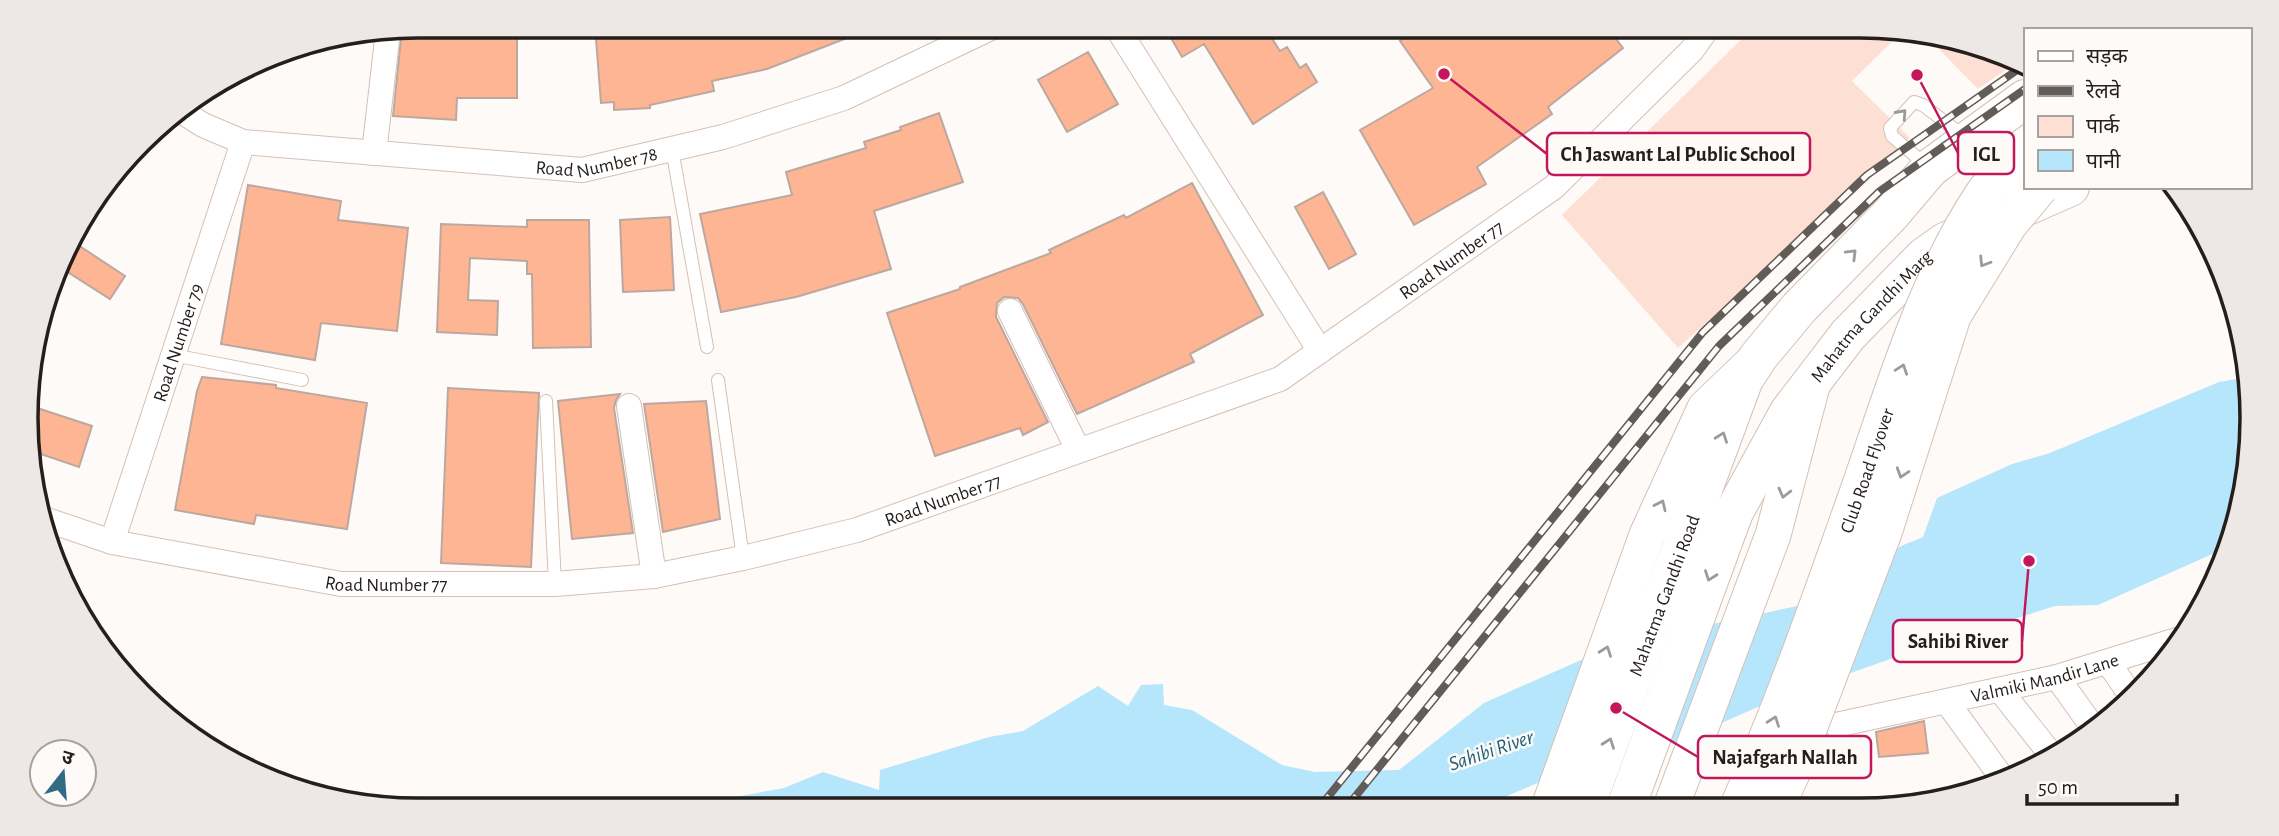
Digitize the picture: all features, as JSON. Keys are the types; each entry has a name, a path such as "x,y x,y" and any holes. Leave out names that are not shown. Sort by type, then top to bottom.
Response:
{"main road":[{"path":"1552,798 1647,535 1705,408 1759,356 1799,308 1891,214 1930,168 2024,100"},
{"name":"Club Road Flyover","path":"1743,798 1766,742 1911,345 1942,269 1986,191 2024,152"},
{"name":"Club Road Flyover","path":"1779,798 1883,531 1952,315 2008,224 2037,189"},
{"name":"Mahatma Gandhi Marg","path":"1716,507 1847,335 1923,257 1945,242 2065,189"},
{"path":"1716,507 1744,379 1759,356"},
{"path":"1674,798 1773,535 1814,379"},
{"name":"Mahatma Gandhi Road","path":"1629,798 1716,507"},
{"name":"Mahatma Gandhi Road","path":"1589,798 1716,507"}],"street":[{"name":"Road Number 78","path":"189,116 243,142 582,170 723,137 844,98 970,38"},
{"path":"1124,38 1320,351"},
{"name":"Road Number 77","path":"53,522 112,542 341,584 555,584 654,576 743,558 857,530 1280,379 1554,187 1692,50 1700,38"},
{"path":"374,153 387,40"},
{"name":"Road Number 79","path":"112,542 243,142"},
{"path":"1010,311 1078,450"},
{"path":"629,406 654,576"},
{"name":"Valmiki Mandir Lane","path":"1836,725 2057,677 2166,643"},
{"path":"2108,662 2126,689"},
{"path":"2057,677 2089,722"},
{"path":"2000,690 2047,749"},
{"path":"1947,702 1998,772"}],"lane":[{"path":"1930,168 1892,136 1890,131 1908,106 1914,102 1923,105 1969,139"},
{"path":"671,149 707,347"},
{"path":"173,355 302,380"},
{"path":"718,380 743,558"},
{"path":"546,401 555,584"}],"green space":[{"path":"1743,38 1894,40 1852,81 1910,138 1678,348 1562,215"},
{"path":"1936,46 2008,68 1978,89"}],"water":[{"path":"2238,379 2240,443 2228,516 2216,553 2098,605 2055,606 1899,656 1771,701 1686,739 1559,774 1502,798 730,798 784,788 823,772 879,790 880,770 989,737 1023,731 1098,686 1128,706 1141,685 1163,684 1164,705 1192,710 1282,765 1315,772 1399,770 1484,703 1617,644 1802,605 1846,585 1901,546 1923,537 1937,498 2012,464 2050,453 2219,382"}],"building":[{"path":"517,38 517,98 457,98 456,120 393,116 401,39"},
{"path":"596,38 847,38 767,69 712,81 714,91 650,105 650,108 614,110 614,102 601,103"},
{"path":"1171,38 1272,38 1280,51 1287,47 1300,68 1306,64 1317,82 1253,124 1204,44 1182,57"},
{"path":"1404,38 1615,38 1623,48 1548,107 1552,114 1477,167 1486,184 1414,225 1360,130 1433,88 1400,41"},
{"path":"1088,52 1118,104 1067,132 1038,80"},
{"path":"939,113 963,182 874,211 891,269 796,297 721,312 700,214 792,195 786,172 866,148 864,142 901,130 900,127"},
{"path":"1192,183 1263,315 1190,354 1194,362 1077,414 1023,304 1018,298 1004,297 997,303 996,317 1048,422 1023,435 1020,428 935,456 887,313 960,289 1051,253 1049,250 1124,215 1126,218"},
{"path":"248,185 341,201 338,220 408,228 397,331 321,323 315,360 221,344"},
{"path":"1323,192 1356,254 1329,269 1295,207"},
{"path":"670,217 674,290 623,292 620,220"},
{"path":"527,220 589,220 591,347 533,348 532,274 527,274 527,261 470,258 468,300 498,301 497,335 437,332 441,224 527,227"},
{"path":"80,246 125,276 110,299 68,272"},
{"path":"202,377 276,385 276,388 367,403 347,529 256,515 254,524 175,510 197,391"},
{"path":"448,388 539,393 531,567 441,563"},
{"path":"620,394 614,408 633,533 572,539 558,401"},
{"path":"706,401 720,519 663,532 644,404"},
{"path":"38,408 92,426 79,467 40,454"},
{"path":"1924,721 1928,753 1879,757 1876,732"}],"railway":[{"path":"1327,798 1703,332 1867,175 2015,71"},
{"path":"1354,798 1719,346 1880,191 2024,90"}],"place":[{"name":"Ch Jaswant Lal Public School","path":"1444,74"},
{"name":"IGL","path":"1917,75"},
{"name":"Sahibi River","path":"2029,561"},
{"name":"Najafgarh Nallah","path":"1616,708"}]}
